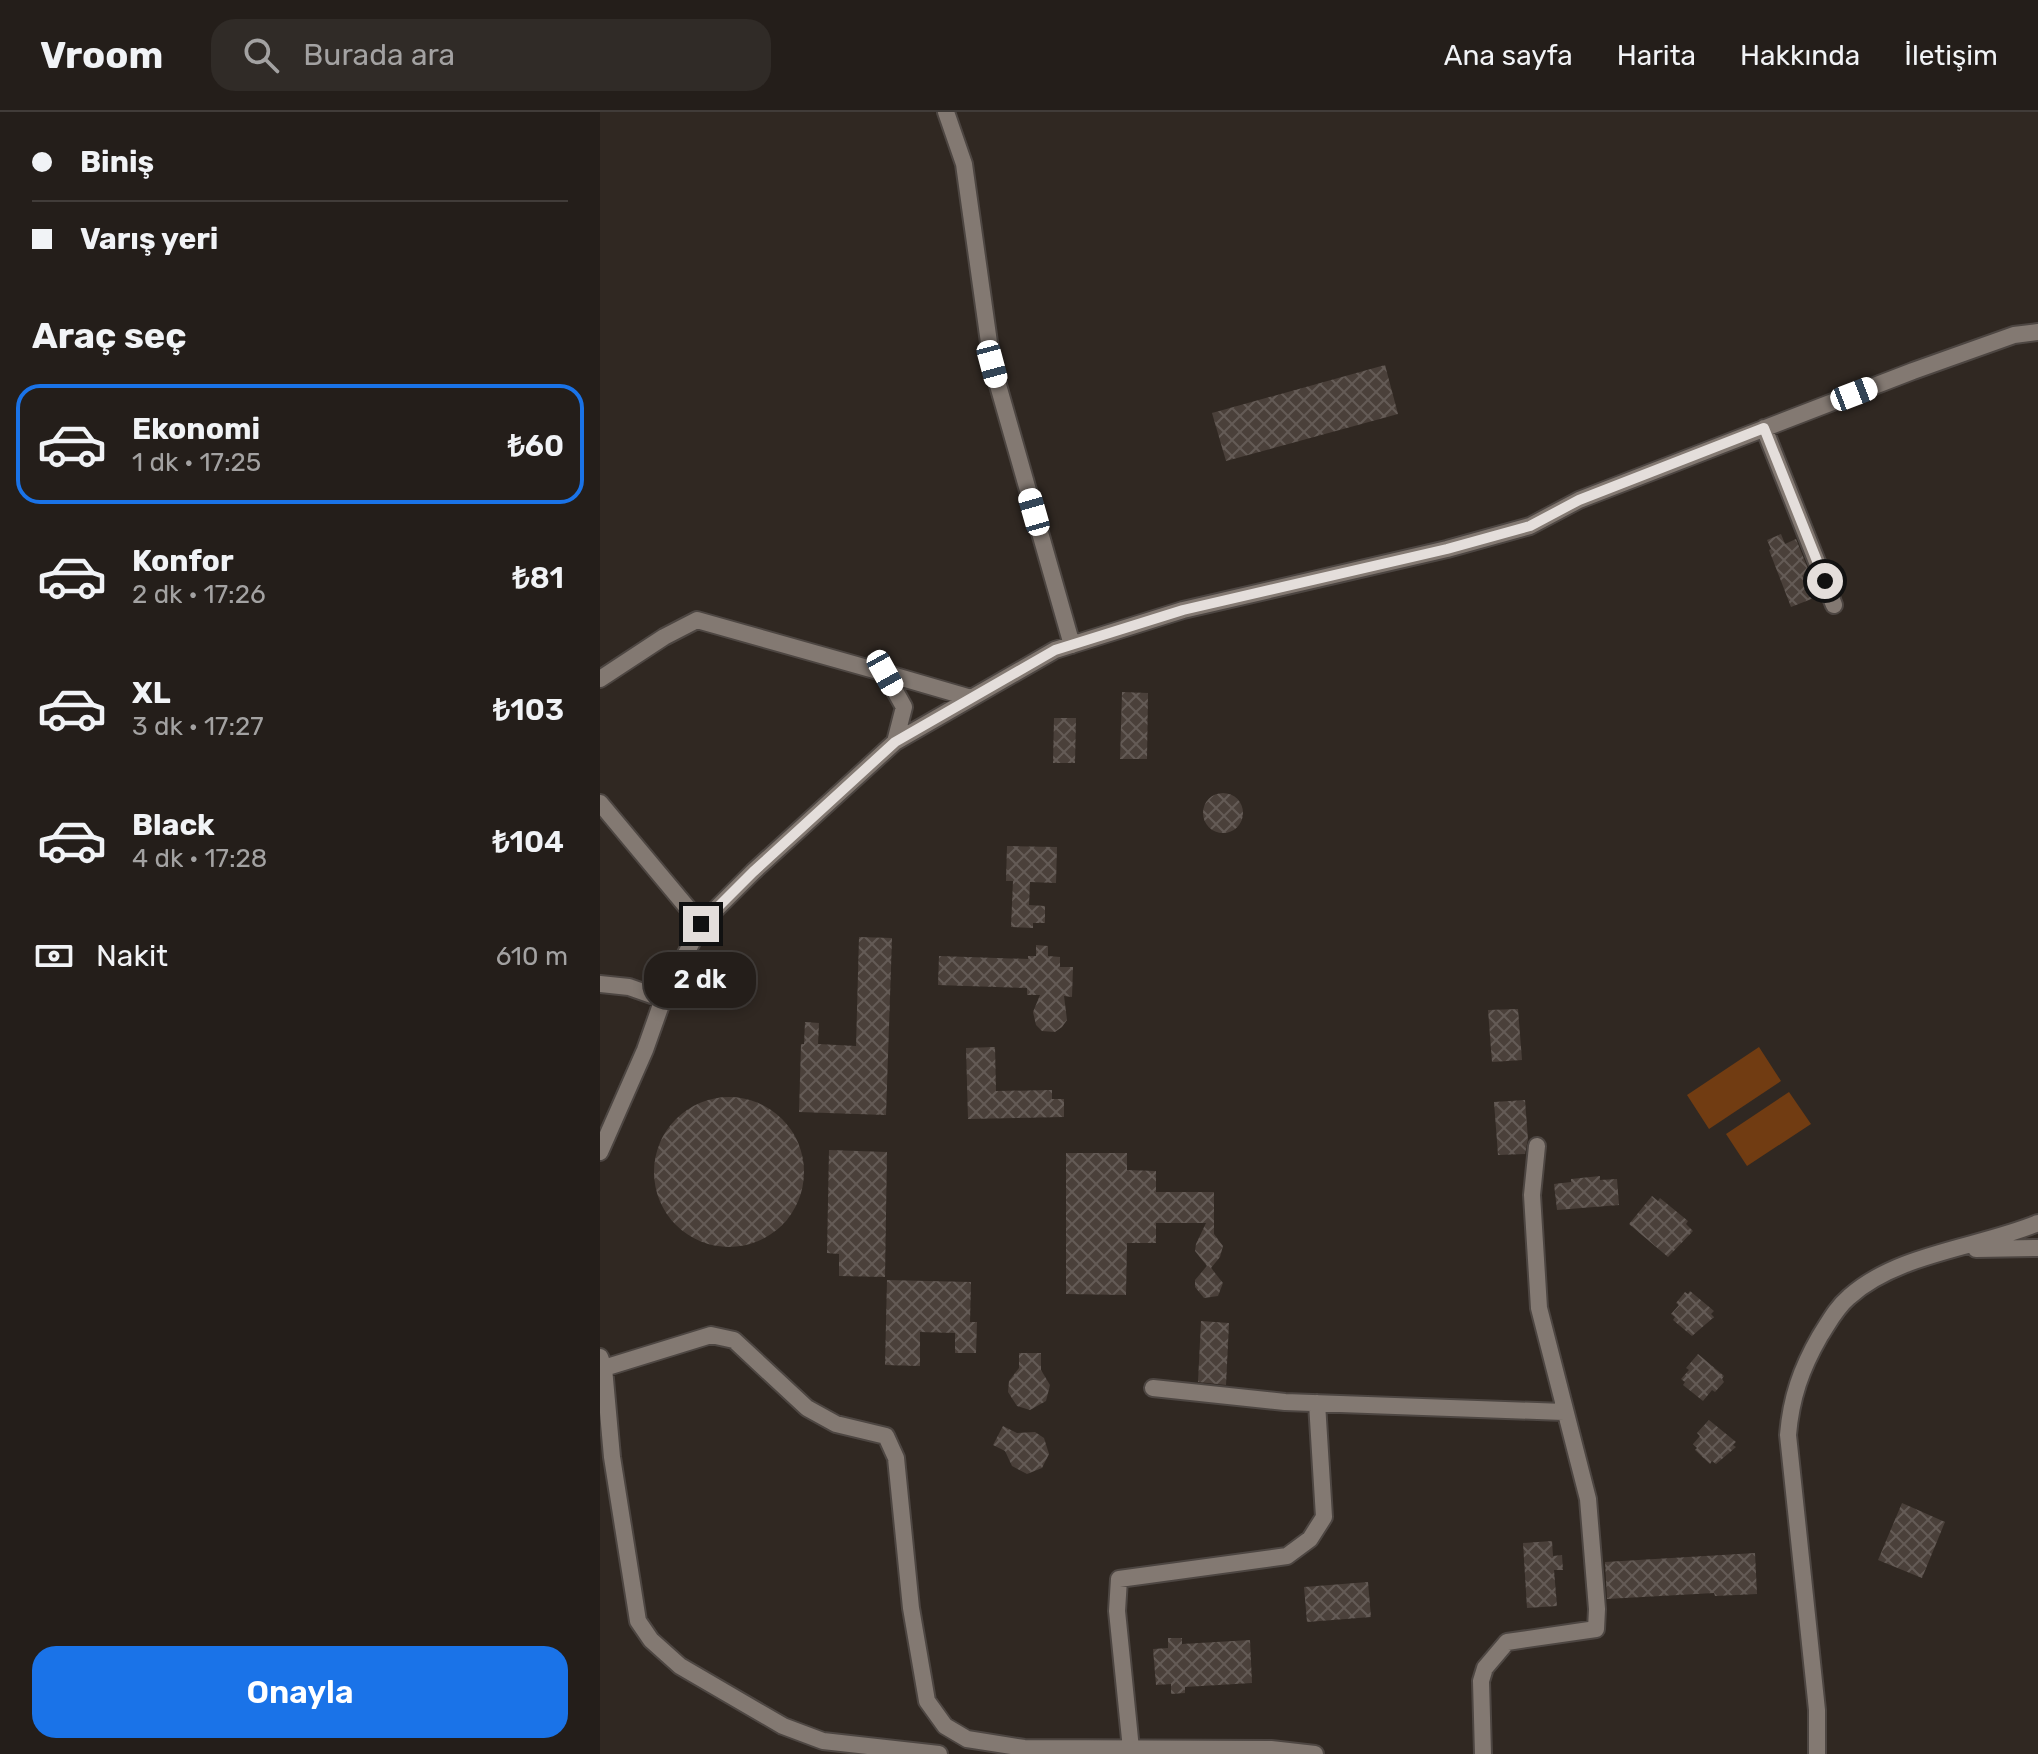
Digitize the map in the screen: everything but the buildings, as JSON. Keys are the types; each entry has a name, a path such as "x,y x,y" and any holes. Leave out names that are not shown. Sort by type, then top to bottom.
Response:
{"street":[{"path":"946,112 964,164 992,364 1072,645"},
{"path":"600,1152 645,1050 663,999 701,924 895,742 1055,650 1183,610 1447,549 1530,526 1579,500 1764,428 2000,340 2036,333"},
{"path":"1764,428 1834,605"},
{"path":"600,679 664,637 697,620 971,698"},
{"path":"885,673 904,707 895,742"},
{"path":"600,803 701,924"},
{"path":"600,984 629,987 663,999"},
{"path":"1483,1754 1481,1681 1485,1668 1507,1642 1596,1629 1588,1499 1539,1308 1532,1195 1537,1146"},
{"path":"1817,1754 1817,1710 1788,1435 1791,1402 1805,1362 1835,1312 1863,1286 1896,1268 2038,1223"},
{"path":"1963,1249 2038,1248"},
{"path":"939,1754 823,1741 783,1726 680,1666 651,1640 638,1621 612,1457 602,1363 711,1335 734,1340 807,1408 836,1424 886,1436 896,1458 911,1608 927,1701 945,1726 967,1739 1024,1748 1271,1749 1315,1754"},
{"path":"1153,1388 1317,1403 1564,1412"},
{"path":"1131,1749 1117,1611 1119,1579 1287,1556 1310,1539 1324,1517 1317,1403"},
{"path":"1817,1710 1823,1722 1829,1754"}],"shaded area":[{"path":"1759,1047 1781,1081 1709,1129 1687,1095"},
{"path":"1789,1092 1811,1124 1747,1166 1726,1134"}],"route":[{"path":"701,924 895,742 1055,650 1183,610 1447,549 1530,526 1579,500 1764,428 1825,581"}]}
